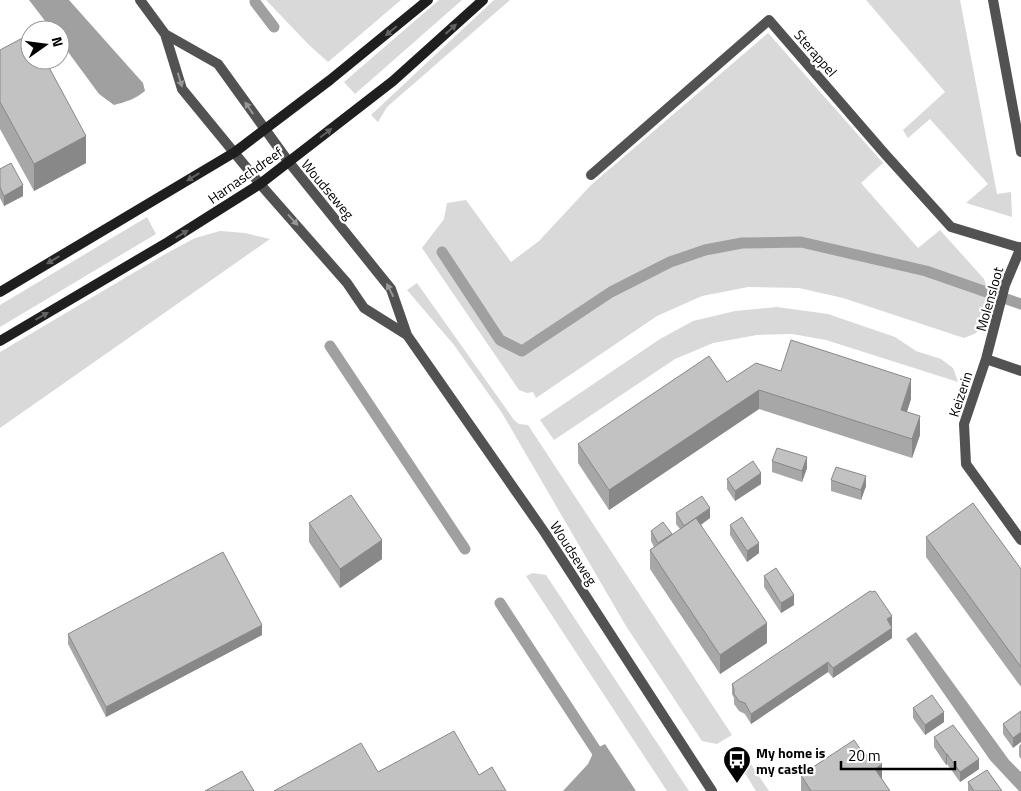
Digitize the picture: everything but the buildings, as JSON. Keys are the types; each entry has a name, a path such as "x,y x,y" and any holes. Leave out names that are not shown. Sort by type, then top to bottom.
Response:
{"street":[{"name":"Woudseweg","path":"140,0 165,34 182,89 260,184 347,283 364,308 406,335"},
{"name":"Harnaschdreef","path":"0,292 235,152 337,75 428,0"},
{"name":"Harnaschdreef","path":"0,341 168,242 260,184 393,81 483,0"},
{"path":"993,0 1021,152"},
{"name":"Sterappel","path":"591,175 769,20 951,227 1021,248"},
{"name":"Woudseweg","path":"165,34 218,64 288,162 391,289 406,335 545,533 712,791"},
{"name":"Molensloot","path":"986,359 1005,285 1021,248"},
{"path":"986,359 1021,371"},
{"name":"Keizerin","path":"986,359 964,424 966,464 1021,540"}],"shaded area":[{"path":"29,0 69,0 143,83 145,91 130,100 114,105 99,94 70,55 70,20 44,20"},
{"path":"266,0 401,0 328,62"},
{"path":"439,0 462,0 355,94 344,82"},
{"path":"494,0 510,0 387,107 378,122 371,115"},
{"path":"866,0 960,0 997,194 1011,192 1012,217 966,203 988,184 930,119 908,138 903,130 945,92"},
{"path":"768,33 883,163 861,183 918,248 940,230 984,279 988,300 984,322 980,328 976,333 964,338 843,298 799,288 748,287 702,296 657,316 536,398 533,392 527,393 519,390 422,248 444,219 447,203 466,200 511,262 539,241 591,185"},
{"path":"147,217 156,234 0,327 0,305"},
{"path":"220,231 245,233 270,239 0,428 0,352 167,253 195,238"},
{"path":"417,283 514,420 519,424 528,425 732,735 717,744 702,741 626,626 502,413 454,345 407,290"},
{"path":"777,307 828,314 895,337 916,351 941,359 953,368 958,382 826,340 792,334 757,335 713,343 675,359 554,440 540,420 660,339 693,321 735,311"},
{"path":"533,573 546,575 689,791 667,791 526,576"},
{"path":"916,632 1009,760 1021,772 1021,791 990,760 906,639"},
{"path":"605,744 636,791 563,791 588,764 595,749"},
{"path":"748,760 769,791 756,791 740,765"}],"waterway":[{"path":"255,2 274,27"},
{"path":"442,252 500,340 522,351 611,292 670,262 705,250 742,243 801,242 926,271 1021,304"},
{"path":"330,346 465,549"},
{"path":"500,603 603,761"}],"place":[{"name":"My home is my castle","path":"737,784"}]}
